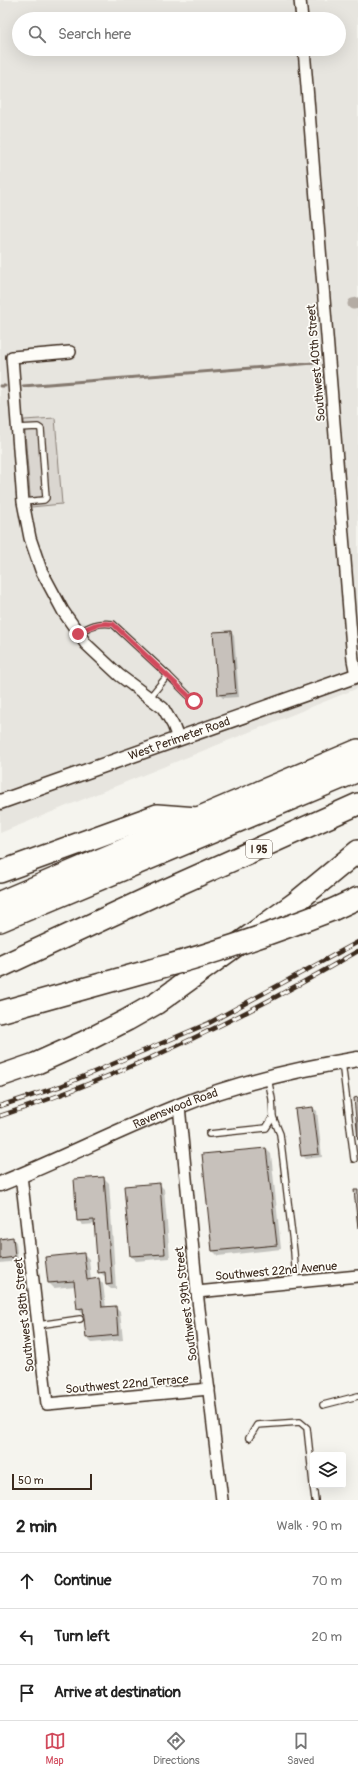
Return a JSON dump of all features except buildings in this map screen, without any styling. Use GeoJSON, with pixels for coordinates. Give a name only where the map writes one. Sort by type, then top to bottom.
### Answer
{"type":"FeatureCollection","features":[{"type":"Feature","properties":{"kind":"highway"},"geometry":{"type":"LineString","coordinates":[[0,902],[358,750]]}},
{"type":"Feature","properties":{"kind":"highway"},"geometry":{"type":"LineString","coordinates":[[0,921],[358,771]]}},
{"type":"Feature","properties":{"kind":"highway"},"geometry":{"type":"LineString","coordinates":[[0,957],[358,794]]}},
{"type":"Feature","properties":{"kind":"highway","name":"I 95"},"geometry":{"type":"LineString","coordinates":[[0,967],[159,893],[358,804]]}},
{"type":"Feature","properties":{"kind":"highway"},"geometry":{"type":"LineString","coordinates":[[0,872],[157,815],[199,818]]}},
{"type":"Feature","properties":{"kind":"highway"},"geometry":{"type":"LineString","coordinates":[[0,1076],[35,1064],[84,1042],[157,1003],[295,903],[358,851]]}},
{"type":"Feature","properties":{"kind":"highway"},"geometry":{"type":"LineString","coordinates":[[295,903],[358,868]]}},
{"type":"Feature","properties":{"kind":"highway"},"geometry":{"type":"LineString","coordinates":[[0,1012],[151,970],[265,936],[332,910],[358,898]]}},
{"type":"Feature","properties":{"kind":"street"},"geometry":{"type":"LineString","coordinates":[[300,0],[301,12]]}},
{"type":"Feature","properties":{"kind":"street","name":"Southwest 40th Street"},"geometry":{"type":"LineString","coordinates":[[305,56],[352,652],[357,675]]}},
{"type":"Feature","properties":{"kind":"street"},"geometry":{"type":"LineString","coordinates":[[70,352],[12,357],[23,502],[30,538],[41,570],[55,597],[78,634],[94,653],[130,684],[150,697],[167,713],[178,738]]}},
{"type":"Feature","properties":{"kind":"street","name":"West Perimeter Road"},"geometry":{"type":"LineString","coordinates":[[0,802],[357,675]]}},
{"type":"Feature","properties":{"kind":"street","name":"Ravenswood Road"},"geometry":{"type":"LineString","coordinates":[[0,1184],[179,1106],[227,1088],[300,1069],[358,1058]]}},
{"type":"Feature","properties":{"kind":"street","name":"Southwest 39th Street"},"geometry":{"type":"LineString","coordinates":[[179,1106],[197,1292],[222,1500]]}},
{"type":"Feature","properties":{"kind":"street","name":"Southwest 38th Street"},"geometry":{"type":"LineString","coordinates":[[22,1175],[37,1325],[47,1404]]}},
{"type":"Feature","properties":{"kind":"street","name":"Southwest 22nd Avenue"},"geometry":{"type":"LineString","coordinates":[[197,1292],[358,1276]]}},
{"type":"Feature","properties":{"kind":"street","name":"Southwest 22nd Terrace"},"geometry":{"type":"LineString","coordinates":[[47,1404],[209,1389]]}},
{"type":"Feature","properties":{"kind":"lane"},"geometry":{"type":"LineString","coordinates":[[17,428],[38,427],[41,429],[46,498],[44,500],[23,502]]}},
{"type":"Feature","properties":{"kind":"lane"},"geometry":{"type":"LineString","coordinates":[[78,634],[94,624],[104,622],[113,624],[194,701]]}},
{"type":"Feature","properties":{"kind":"lane"},"geometry":{"type":"LineString","coordinates":[[150,697],[168,675]]}},
{"type":"Feature","properties":{"kind":"lane"},"geometry":{"type":"LineString","coordinates":[[342,1061],[354,1159]]}},
{"type":"Feature","properties":{"kind":"lane"},"geometry":{"type":"LineString","coordinates":[[268,1078],[272,1099],[273,1117],[280,1134],[294,1252],[296,1282]]}},
{"type":"Feature","properties":{"kind":"lane"},"geometry":{"type":"LineString","coordinates":[[209,1134],[266,1128],[273,1117]]}},
{"type":"Feature","properties":{"kind":"lane"},"geometry":{"type":"LineString","coordinates":[[37,1325],[80,1319]]}},
{"type":"Feature","properties":{"kind":"lane"},"geometry":{"type":"LineString","coordinates":[[323,1405],[358,1396]]}},
{"type":"Feature","properties":{"kind":"lane"},"geometry":{"type":"LineString","coordinates":[[249,1438],[257,1425],[300,1422],[307,1428],[310,1456]]}},
{"type":"Feature","properties":{"kind":"lane"},"geometry":{"type":"LineString","coordinates":[[313,1488],[315,1500]]}},
{"type":"Feature","properties":{"kind":"shaded area"},"geometry":{"type":"Polygon","coordinates":[[[0,0],[358,0],[358,688],[0,833],[0,0]]]}},
{"type":"Feature","properties":{"kind":"shaded area"},"geometry":{"type":"Polygon","coordinates":[[[55,418],[62,504],[31,507],[24,420],[55,418]]]}},
{"type":"Feature","properties":{"kind":"waterway"},"geometry":{"type":"LineString","coordinates":[[353,304],[358,303]]}},
{"type":"Feature","properties":{"kind":"waterway"},"geometry":{"type":"LineString","coordinates":[[23,386],[314,363]]}},
{"type":"Feature","properties":{"kind":"waterway"},"geometry":{"type":"LineString","coordinates":[[0,386],[5,386]]}},
{"type":"Feature","properties":{"kind":"railway"},"geometry":{"type":"LineString","coordinates":[[0,1106],[61,1086],[209,1023],[358,942]]}},
{"type":"Feature","properties":{"kind":"railway"},"geometry":{"type":"LineString","coordinates":[[0,1116],[93,1082],[184,1043],[272,999],[358,951]]}},
{"type":"Feature","properties":{"kind":"route"},"geometry":{"type":"LineString","coordinates":[[78,634],[94,624],[104,622],[113,624],[194,701]]}}]}
